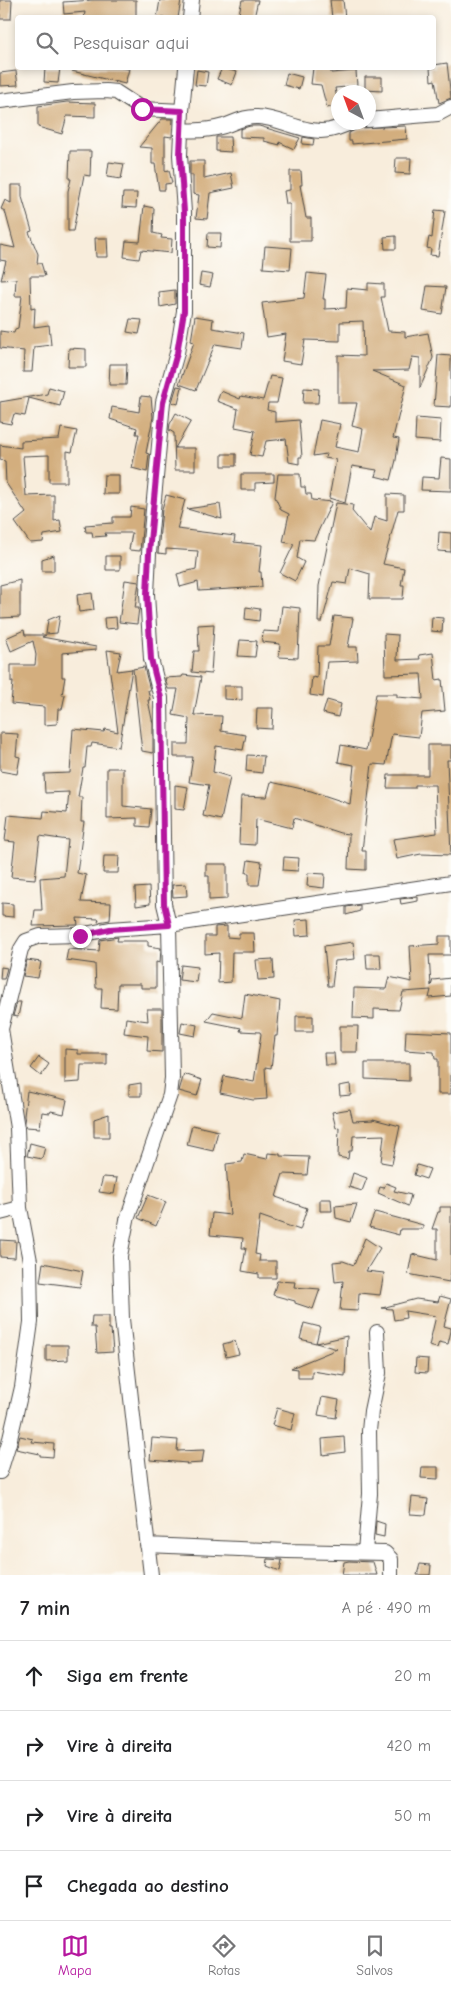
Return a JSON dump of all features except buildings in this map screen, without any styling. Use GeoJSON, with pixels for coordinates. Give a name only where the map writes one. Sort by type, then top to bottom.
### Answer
{"type":"FeatureCollection","features":[{"type":"Feature","properties":{"kind":"street"},"geometry":{"type":"LineString","coordinates":[[190,15],[192,0]]}},
{"type":"Feature","properties":{"kind":"street"},"geometry":{"type":"LineString","coordinates":[[151,1575],[122,1319],[120,1256],[127,1220],[170,1096],[172,1078],[169,925],[164,904],[161,698],[151,659],[147,594],[163,402],[177,353],[184,311],[184,212],[180,155],[186,70]]}},
{"type":"Feature","properties":{"kind":"street"},"geometry":{"type":"LineString","coordinates":[[0,101],[73,92],[106,91],[116,92],[142,109],[182,111]]}},
{"type":"Feature","properties":{"kind":"street"},"geometry":{"type":"LineString","coordinates":[[376,119],[438,114],[451,107]]}},
{"type":"Feature","properties":{"kind":"street"},"geometry":{"type":"LineString","coordinates":[[182,130],[192,131],[222,127],[250,117],[282,121],[314,130],[331,129]]}},
{"type":"Feature","properties":{"kind":"street"},"geometry":{"type":"LineString","coordinates":[[0,1472],[22,1387],[31,1322],[30,1261],[20,1208],[18,1128],[1,1029],[21,949],[26,941],[32,938],[80,936],[110,929],[169,925],[451,883]]}},
{"type":"Feature","properties":{"kind":"street"},"geometry":{"type":"LineString","coordinates":[[0,1213],[20,1208]]}},
{"type":"Feature","properties":{"kind":"street"},"geometry":{"type":"LineString","coordinates":[[365,1551],[370,1494],[370,1410],[379,1373],[377,1332]]}},
{"type":"Feature","properties":{"kind":"street"},"geometry":{"type":"LineString","coordinates":[[147,1545],[287,1551],[385,1552],[390,1556],[391,1575]]}},
{"type":"Feature","properties":{"kind":"route"},"geometry":{"type":"LineString","coordinates":[[80,936],[110,929],[169,925],[164,904],[161,698],[151,659],[147,594],[163,402],[168,379],[177,353],[184,311],[184,212],[180,155],[182,111],[142,109]]}}]}
